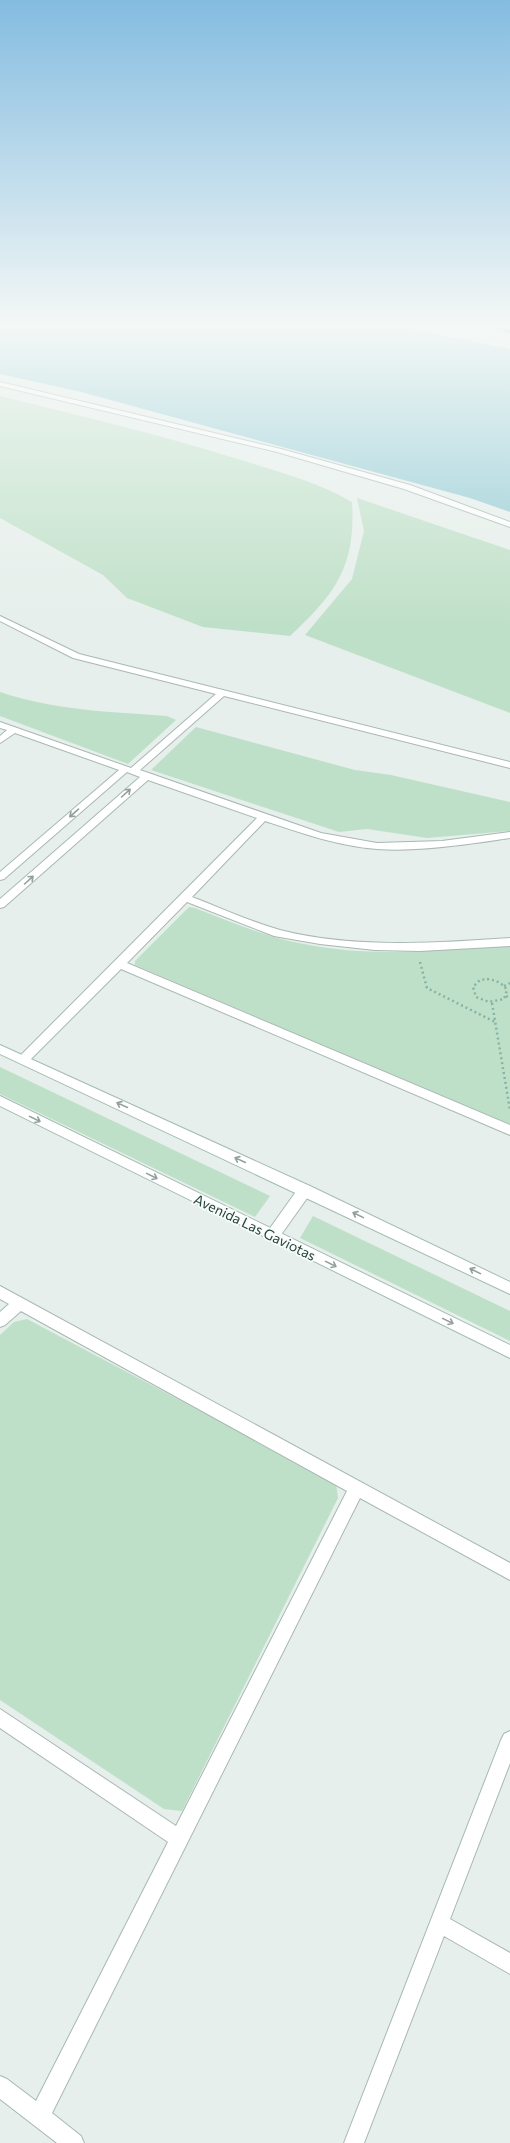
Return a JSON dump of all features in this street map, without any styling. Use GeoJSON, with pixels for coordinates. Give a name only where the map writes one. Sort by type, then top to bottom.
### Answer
{"type":"FeatureCollection","features":[{"type":"Feature","properties":{"kind":"street"},"geometry":{"type":"LineString","coordinates":[[178,426],[279,450],[407,487],[510,525]]}},
{"type":"Feature","properties":{"kind":"street"},"geometry":{"type":"LineString","coordinates":[[0,618],[76,656],[510,765]]}},
{"type":"Feature","properties":{"kind":"street"},"geometry":{"type":"LineString","coordinates":[[0,877],[222,693]]}},
{"type":"Feature","properties":{"kind":"street"},"geometry":{"type":"LineString","coordinates":[[0,724],[145,777],[319,836],[377,846],[442,844],[510,835]]}},
{"type":"Feature","properties":{"kind":"street"},"geometry":{"type":"LineString","coordinates":[[0,740],[13,730]]}},
{"type":"Feature","properties":{"kind":"street"},"geometry":{"type":"LineString","coordinates":[[0,905],[145,777]]}},
{"type":"Feature","properties":{"kind":"street"},"geometry":{"type":"LineString","coordinates":[[24,1059],[120,964],[263,817]]}},
{"type":"Feature","properties":{"kind":"street"},"geometry":{"type":"LineString","coordinates":[[185,898],[278,933],[320,940],[375,946],[420,947],[510,942]]}},
{"type":"Feature","properties":{"kind":"street"},"geometry":{"type":"LineString","coordinates":[[120,964],[510,1130]]}},
{"type":"Feature","properties":{"kind":"street"},"geometry":{"type":"LineString","coordinates":[[0,1049],[305,1190],[510,1288]]}},
{"type":"Feature","properties":{"kind":"street","name":"Avenida Las Gaviotas"},"geometry":{"type":"LineString","coordinates":[[0,1101],[510,1352]]}},
{"type":"Feature","properties":{"kind":"street"},"geometry":{"type":"LineString","coordinates":[[273,1235],[305,1190]]}},
{"type":"Feature","properties":{"kind":"street"},"geometry":{"type":"LineString","coordinates":[[0,1292],[510,1572]]}},
{"type":"Feature","properties":{"kind":"street"},"geometry":{"type":"LineString","coordinates":[[0,1321],[20,1303]]}},
{"type":"Feature","properties":{"kind":"street"},"geometry":{"type":"LineString","coordinates":[[39,2116],[357,1488]]}},
{"type":"Feature","properties":{"kind":"street"},"geometry":{"type":"LineString","coordinates":[[0,1718],[180,1839]]}},
{"type":"Feature","properties":{"kind":"street"},"geometry":{"type":"LineString","coordinates":[[354,2143],[510,1740]]}},
{"type":"Feature","properties":{"kind":"street"},"geometry":{"type":"LineString","coordinates":[[439,1923],[510,1964]]}},
{"type":"Feature","properties":{"kind":"street"},"geometry":{"type":"LineString","coordinates":[[0,2086],[74,2143]]}},
{"type":"Feature","properties":{"kind":"path"},"geometry":{"type":"LineString","coordinates":[[419,956],[427,988],[495,1022]]}},
{"type":"Feature","properties":{"kind":"path"},"geometry":{"type":"LineString","coordinates":[[480,980],[493,980],[504,986],[507,990],[506,996],[499,1002],[492,1003],[480,1000],[472,992],[473,987],[480,980]]}},
{"type":"Feature","properties":{"kind":"path"},"geometry":{"type":"LineString","coordinates":[[504,986],[510,984]]}},
{"type":"Feature","properties":{"kind":"path"},"geometry":{"type":"LineString","coordinates":[[506,996],[510,998]]}},
{"type":"Feature","properties":{"kind":"path"},"geometry":{"type":"LineString","coordinates":[[492,1003],[510,1110]]}},
{"type":"Feature","properties":{"kind":"green space"},"geometry":{"type":"Polygon","coordinates":[[[0,426],[121,426],[181,442],[298,478],[326,489],[352,502],[350,544],[346,562],[339,578],[319,606],[290,636],[203,627],[127,598],[103,575],[0,518],[0,426]]]}},
{"type":"Feature","properties":{"kind":"green space"},"geometry":{"type":"Polygon","coordinates":[[[357,498],[510,550],[510,713],[305,635],[352,579],[364,531],[357,498]]]}},
{"type":"Feature","properties":{"kind":"green space"},"geometry":{"type":"Polygon","coordinates":[[[0,692],[41,703],[82,709],[167,716],[176,720],[128,764],[0,716],[0,692]]]}},
{"type":"Feature","properties":{"kind":"green space"},"geometry":{"type":"Polygon","coordinates":[[[196,727],[355,770],[391,775],[510,802],[510,831],[427,838],[367,829],[339,832],[151,770],[196,727]]]}},
{"type":"Feature","properties":{"kind":"green space"},"geometry":{"type":"Polygon","coordinates":[[[189,907],[249,929],[276,937],[304,944],[330,948],[355,951],[407,952],[510,946],[510,1125],[135,965],[135,961],[189,907]]]}},
{"type":"Feature","properties":{"kind":"green space"},"geometry":{"type":"Polygon","coordinates":[[[0,1067],[270,1196],[255,1217],[0,1094],[0,1067]]]}},
{"type":"Feature","properties":{"kind":"green space"},"geometry":{"type":"Polygon","coordinates":[[[313,1216],[510,1311],[510,1341],[300,1238],[313,1216]]]}},
{"type":"Feature","properties":{"kind":"green space"},"geometry":{"type":"Polygon","coordinates":[[[27,1319],[336,1483],[338,1498],[182,1811],[164,1809],[0,1700],[0,1335],[14,1322],[27,1319]]]}},
{"type":"Feature","properties":{"kind":"water"},"geometry":{"type":"Polygon","coordinates":[[[206,426],[510,426],[510,512],[470,498],[206,426]]]}}]}
